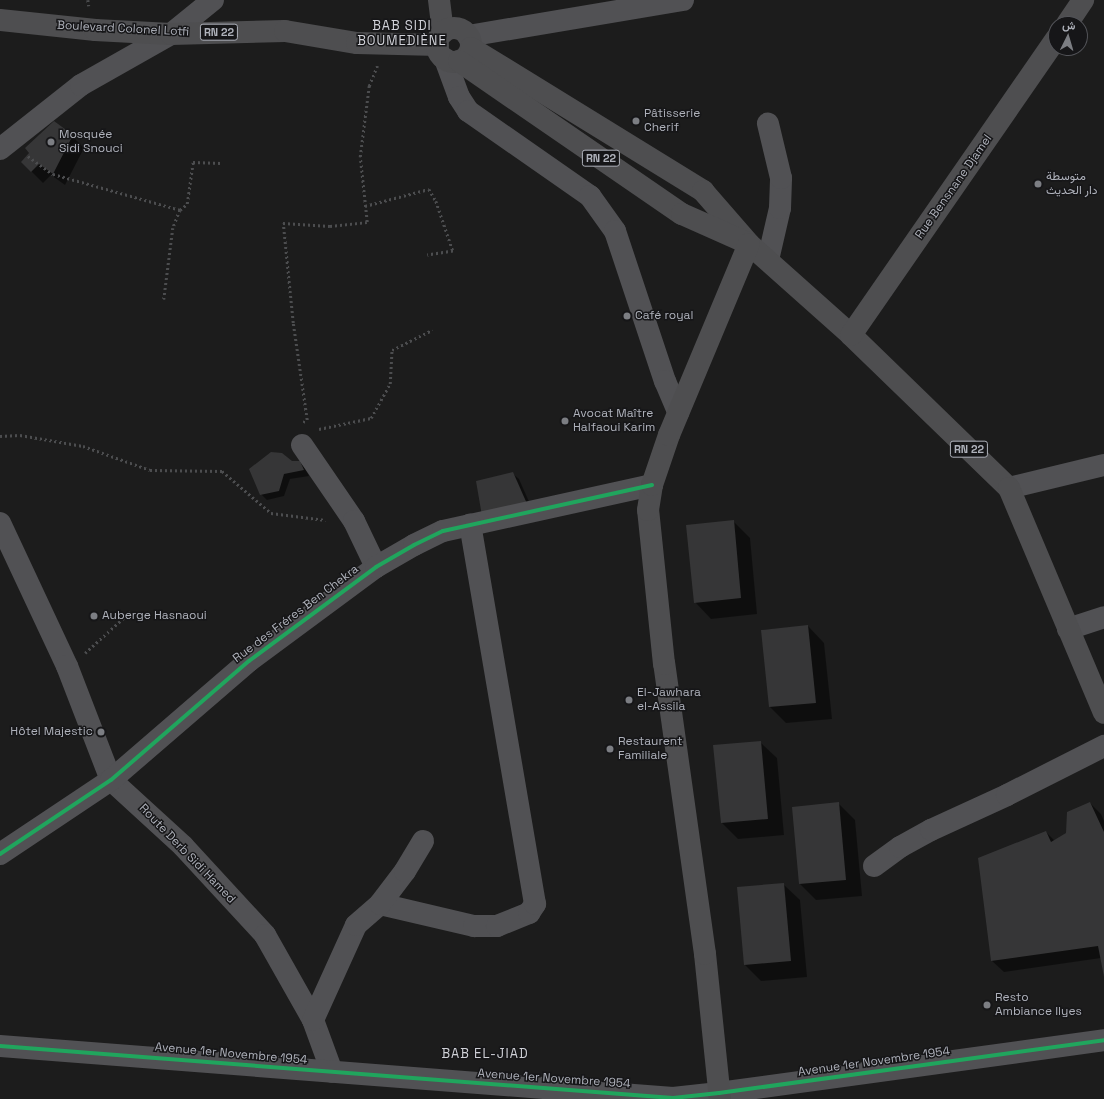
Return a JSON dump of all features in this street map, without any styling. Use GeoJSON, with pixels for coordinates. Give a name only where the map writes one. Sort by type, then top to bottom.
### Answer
{"type":"FeatureCollection","features":[{"type":"Feature","properties":{"kind":"main road"},"geometry":{"type":"LineString","coordinates":[[439,0],[454,47]]}},
{"type":"Feature","properties":{"kind":"main road"},"geometry":{"type":"LineString","coordinates":[[1072,16],[1083,0]]}},
{"type":"Feature","properties":{"kind":"main road","name":"Boulevard Colonel Lotfi"},"geometry":{"type":"LineString","coordinates":[[0,20],[95,30],[171,34],[285,31],[357,43],[454,47]]}},
{"type":"Feature","properties":{"kind":"main road","name":"RN 22"},"geometry":{"type":"LineString","coordinates":[[454,47],[682,214],[750,244]]}},
{"type":"Feature","properties":{"kind":"main road","name":"RN 22"},"geometry":{"type":"LineString","coordinates":[[454,47],[703,190],[750,244],[851,335],[1009,488],[1104,713]]}},
{"type":"Feature","properties":{"kind":"main road","name":"Rue Bensnane Djamel"},"geometry":{"type":"LineString","coordinates":[[851,335],[1048,51]]}},
{"type":"Feature","properties":{"kind":"main road"},"geometry":{"type":"LineString","coordinates":[[720,1096],[705,954],[664,664],[648,510],[652,485],[678,412],[750,244]]}},
{"type":"Feature","properties":{"kind":"street"},"geometry":{"type":"LineString","coordinates":[[6,145],[81,85],[171,34],[213,0]]}},
{"type":"Feature","properties":{"kind":"street"},"geometry":{"type":"LineString","coordinates":[[678,412],[665,381],[615,231],[590,196],[468,111],[459,97],[454,47],[683,0]]}},
{"type":"Feature","properties":{"kind":"street"},"geometry":{"type":"LineString","coordinates":[[768,124],[781,178],[780,208],[768,260]]}},
{"type":"Feature","properties":{"kind":"street"},"geometry":{"type":"LineString","coordinates":[[299,439],[354,521],[376,568]]}},
{"type":"Feature","properties":{"kind":"street"},"geometry":{"type":"LineString","coordinates":[[1009,488],[1104,465]]}},
{"type":"Feature","properties":{"kind":"street","name":"Rue des Fréres Ben Chekra"},"geometry":{"type":"LineString","coordinates":[[1,850],[111,780],[249,661],[376,568],[414,545],[443,532],[470,525],[652,485]]}},
{"type":"Feature","properties":{"kind":"street","name":"Route Derb Sidi Hamed"},"geometry":{"type":"LineString","coordinates":[[0,523],[67,666],[111,780],[183,846],[265,935],[313,1020],[332,1072]]}},
{"type":"Feature","properties":{"kind":"street"},"geometry":{"type":"LineString","coordinates":[[380,904],[474,926],[497,926],[529,913],[535,904],[470,525]]}},
{"type":"Feature","properties":{"kind":"street"},"geometry":{"type":"LineString","coordinates":[[1068,629],[1104,617]]}},
{"type":"Feature","properties":{"kind":"street"},"geometry":{"type":"LineString","coordinates":[[874,866],[900,847],[931,830],[1007,795],[1104,746]]}},
{"type":"Feature","properties":{"kind":"street"},"geometry":{"type":"LineString","coordinates":[[313,1020],[356,926],[380,904],[405,871],[423,841]]}},
{"type":"Feature","properties":{"kind":"street","name":"Avenue 1er Novembre 1954"},"geometry":{"type":"LineString","coordinates":[[0,1046],[673,1098],[720,1096],[1104,1040]]}},
{"type":"Feature","properties":{"kind":"path"},"geometry":{"type":"LineString","coordinates":[[380,61],[369,86],[360,157],[367,222],[330,226],[283,223],[293,323],[307,420],[294,429],[299,439],[371,418],[390,384],[392,350],[432,330]]}},
{"type":"Feature","properties":{"kind":"path"},"geometry":{"type":"LineString","coordinates":[[6,145],[23,152],[53,174],[180,210]]}},
{"type":"Feature","properties":{"kind":"path"},"geometry":{"type":"LineString","coordinates":[[164,299],[173,228],[180,210],[187,204],[194,162],[221,163]]}},
{"type":"Feature","properties":{"kind":"path"},"geometry":{"type":"LineString","coordinates":[[365,206],[429,189],[436,201],[453,251],[427,255]]}},
{"type":"Feature","properties":{"kind":"path"},"geometry":{"type":"LineString","coordinates":[[0,436],[20,435],[84,446],[150,470],[222,471],[271,513],[320,520],[354,521]]}},
{"type":"Feature","properties":{"kind":"path"},"geometry":{"type":"LineString","coordinates":[[67,666],[91,648],[130,612]]}},
{"type":"Feature","properties":{"kind":"building","name":"Mosquée Sidi Snouci"},"geometry":{"type":"Polygon","coordinates":[[[54,121],[73,135],[53,174],[39,164],[31,172],[21,162],[29,153],[25,148],[54,121]]]}},
{"type":"Feature","properties":{"kind":"building"},"geometry":{"type":"Polygon","coordinates":[[[271,452],[282,453],[292,461],[300,461],[304,470],[284,474],[279,491],[260,495],[249,469],[271,452]]]}},
{"type":"Feature","properties":{"kind":"building"},"geometry":{"type":"Polygon","coordinates":[[[513,472],[528,506],[482,516],[476,481],[513,472]]]}},
{"type":"Feature","properties":{"kind":"building"},"geometry":{"type":"Polygon","coordinates":[[[734,520],[741,598],[694,603],[686,525],[734,520]]]}},
{"type":"Feature","properties":{"kind":"building"},"geometry":{"type":"Polygon","coordinates":[[[808,625],[816,703],[769,707],[761,630],[808,625]]]}},
{"type":"Feature","properties":{"kind":"building"},"geometry":{"type":"Polygon","coordinates":[[[761,741],[768,819],[721,823],[713,745],[761,741]]]}},
{"type":"Feature","properties":{"kind":"building"},"geometry":{"type":"Polygon","coordinates":[[[839,802],[846,880],[799,884],[792,807],[839,802]]]}},
{"type":"Feature","properties":{"kind":"building"},"geometry":{"type":"Polygon","coordinates":[[[1090,802],[1104,832],[1104,977],[1098,946],[991,961],[978,858],[1046,831],[1051,842],[1066,833],[1067,812],[1090,802]]]}},
{"type":"Feature","properties":{"kind":"building"},"geometry":{"type":"Polygon","coordinates":[[[784,883],[791,961],[744,965],[737,887],[784,883]]]}},
{"type":"Feature","properties":{"kind":"cycle path"},"geometry":{"type":"LineString","coordinates":[[0,854],[111,780],[249,661],[376,567],[414,545],[443,531],[652,485]]}},
{"type":"Feature","properties":{"kind":"cycle path"},"geometry":{"type":"LineString","coordinates":[[0,1046],[673,1098],[1104,1040]]}},
{"type":"Feature","properties":{"kind":"place","name":"Pâtisserie Cherif"},"geometry":{"type":"Point","coordinates":[636,121]}},
{"type":"Feature","properties":{"kind":"place","name":"Mosquée Sidi Snouci"},"geometry":{"type":"Point","coordinates":[51,142]}},
{"type":"Feature","properties":{"kind":"place","name":"متوسطة دار الحديث"},"geometry":{"type":"Point","coordinates":[1038,184]}},
{"type":"Feature","properties":{"kind":"place","name":"Café royal"},"geometry":{"type":"Point","coordinates":[627,316]}},
{"type":"Feature","properties":{"kind":"place","name":"Avocat Maître Halfaoui Karim"},"geometry":{"type":"Point","coordinates":[565,421]}},
{"type":"Feature","properties":{"kind":"place","name":"Auberge Hasnaoui"},"geometry":{"type":"Point","coordinates":[94,616]}},
{"type":"Feature","properties":{"kind":"place","name":"El-Jawhara el-Assila"},"geometry":{"type":"Point","coordinates":[629,700]}},
{"type":"Feature","properties":{"kind":"place","name":"Hôtel Majestic"},"geometry":{"type":"Point","coordinates":[101,732]}},
{"type":"Feature","properties":{"kind":"place","name":"Restaurent Familiale"},"geometry":{"type":"Point","coordinates":[610,749]}},
{"type":"Feature","properties":{"kind":"place","name":"Resto Ambiance Ilyes"},"geometry":{"type":"Point","coordinates":[987,1005]}},
{"type":"Feature","properties":{"kind":"district","name":"BAB SIDI BOUMEDIÈNE"},"geometry":{"type":"Point","coordinates":[402,34]}},
{"type":"Feature","properties":{"kind":"district","name":"BAB EL-JIAD"},"geometry":{"type":"Point","coordinates":[485,1054]}}]}
